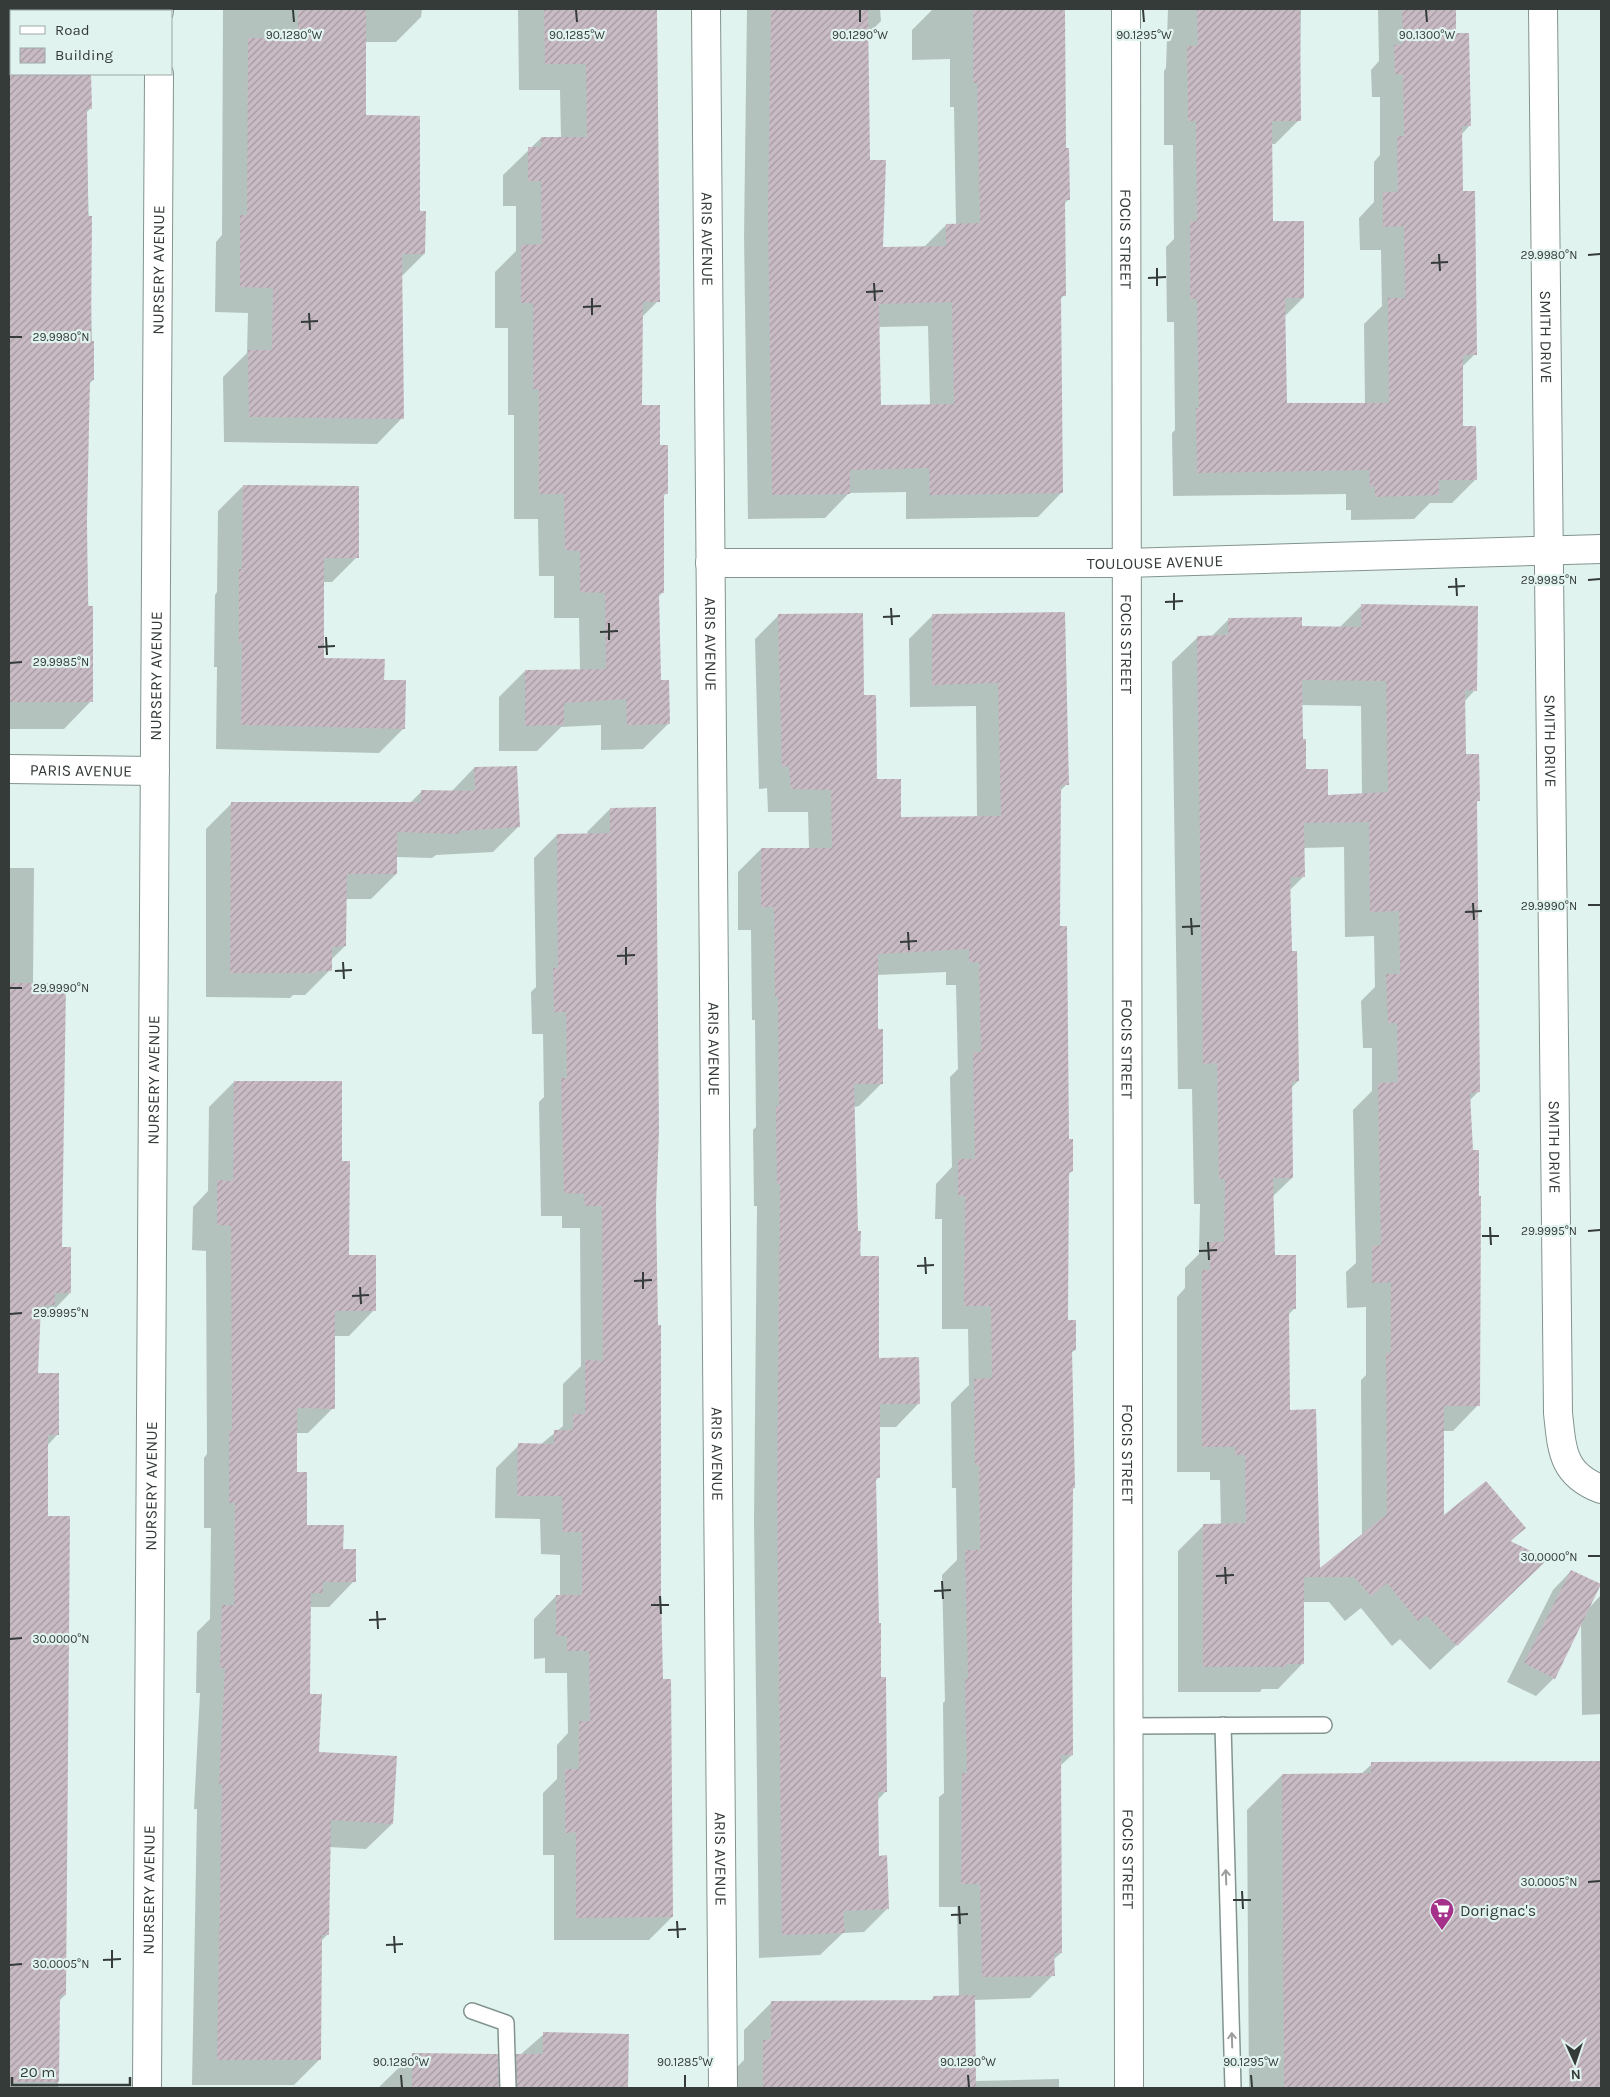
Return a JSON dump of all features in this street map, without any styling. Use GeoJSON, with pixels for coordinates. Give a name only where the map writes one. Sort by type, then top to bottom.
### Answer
{"type":"FeatureCollection","features":[{"type":"Feature","properties":{"kind":"street","name":"ARIS AVENUE"},"geometry":{"type":"LineString","coordinates":[[706,9],[723,2088]]}},
{"type":"Feature","properties":{"kind":"street","name":"FOCIS STREET"},"geometry":{"type":"LineString","coordinates":[[1126,9],[1125,563],[1129,2088]]}},
{"type":"Feature","properties":{"kind":"street","name":"SMITH DRIVE"},"geometry":{"type":"LineString","coordinates":[[1543,9],[1558,1414],[1562,1445],[1572,1473],[1601,1489]]}},
{"type":"Feature","properties":{"kind":"street","name":"NURSERY AVENUE"},"geometry":{"type":"LineString","coordinates":[[147,2088],[158,75]]}},
{"type":"Feature","properties":{"kind":"street","name":"TOULOUSE AVENUE"},"geometry":{"type":"LineString","coordinates":[[710,563],[1125,563],[1548,549],[1601,549]]}},
{"type":"Feature","properties":{"kind":"street","name":"PARIS AVENUE"},"geometry":{"type":"LineString","coordinates":[[9,769],[155,771]]}},
{"type":"Feature","properties":{"kind":"lane"},"geometry":{"type":"LineString","coordinates":[[1223,1725],[1233,2088]]}},
{"type":"Feature","properties":{"kind":"lane"},"geometry":{"type":"LineString","coordinates":[[1128,1726],[1324,1725]]}},
{"type":"Feature","properties":{"kind":"lane"},"geometry":{"type":"LineString","coordinates":[[472,2011],[506,2023],[508,2088]]}},
{"type":"Feature","properties":{"kind":"building"},"geometry":{"type":"Polygon","coordinates":[[[298,9],[366,9],[366,115],[420,116],[420,211],[426,211],[425,254],[402,254],[404,419],[249,417],[248,350],[272,350],[273,288],[240,287],[240,215],[247,215],[248,38],[298,38],[298,9]]]}},
{"type":"Feature","properties":{"kind":"building"},"geometry":{"type":"Polygon","coordinates":[[[544,9],[657,9],[660,302],[643,302],[642,405],[660,405],[660,445],[668,445],[668,494],[664,494],[664,593],[659,593],[661,680],[669,680],[670,724],[627,725],[626,699],[564,703],[564,725],[525,726],[525,670],[606,669],[605,593],[580,592],[580,551],[565,550],[564,494],[539,494],[539,389],[533,389],[533,303],[521,303],[521,245],[542,244],[541,181],[528,181],[528,147],[541,147],[541,137],[587,137],[586,64],[545,64],[544,9]]]}},
{"type":"Feature","properties":{"kind":"building"},"geometry":{"type":"Polygon","coordinates":[[[771,9],[868,9],[870,160],[886,160],[883,247],[946,246],[946,224],[980,223],[977,83],[973,83],[973,9],[1065,9],[1066,148],[1069,148],[1070,200],[1065,200],[1066,296],[1061,296],[1063,493],[930,495],[929,468],[850,470],[850,494],[772,495],[768,211],[771,9]],[[952,302],[879,304],[881,405],[954,404],[952,302]]]}},
{"type":"Feature","properties":{"kind":"building"},"geometry":{"type":"Polygon","coordinates":[[[1197,9],[1300,9],[1301,121],[1272,121],[1273,221],[1304,221],[1304,298],[1285,298],[1287,403],[1389,403],[1388,298],[1405,298],[1404,226],[1383,227],[1383,192],[1398,192],[1397,136],[1404,136],[1403,74],[1395,74],[1394,45],[1403,44],[1402,9],[1456,9],[1456,33],[1469,33],[1471,126],[1462,126],[1463,191],[1475,191],[1477,355],[1463,355],[1463,426],[1476,426],[1477,480],[1439,480],[1439,495],[1375,497],[1375,486],[1370,487],[1369,470],[1197,473],[1196,408],[1199,408],[1197,299],[1190,299],[1190,221],[1197,221],[1196,121],[1188,121],[1187,46],[1198,46],[1197,9]]]}},
{"type":"Feature","properties":{"kind":"building"},"geometry":{"type":"Polygon","coordinates":[[[9,74],[91,75],[92,109],[87,109],[88,216],[92,216],[91,341],[94,341],[94,380],[90,380],[87,520],[88,606],[93,606],[93,702],[9,702],[9,74]]]}},
{"type":"Feature","properties":{"kind":"building"},"geometry":{"type":"Polygon","coordinates":[[[243,485],[359,486],[359,558],[324,558],[324,658],[385,659],[384,680],[406,680],[405,729],[241,725],[242,643],[239,643],[239,569],[242,569],[243,485]]]}},
{"type":"Feature","properties":{"kind":"building"},"geometry":{"type":"Polygon","coordinates":[[[1361,604],[1478,606],[1477,691],[1465,690],[1466,754],[1479,754],[1480,801],[1477,801],[1480,1092],[1470,1093],[1473,1150],[1479,1150],[1479,1196],[1481,1196],[1480,1406],[1444,1406],[1444,1515],[1486,1481],[1526,1528],[1510,1541],[1548,1559],[1457,1646],[1426,1615],[1418,1621],[1387,1583],[1371,1596],[1354,1577],[1304,1577],[1304,1664],[1286,1664],[1286,1667],[1203,1667],[1203,1524],[1246,1523],[1245,1455],[1235,1455],[1235,1447],[1202,1447],[1202,1270],[1210,1270],[1210,1242],[1224,1242],[1225,1179],[1219,1179],[1217,1063],[1203,1064],[1197,636],[1228,635],[1228,618],[1302,617],[1302,626],[1361,627],[1361,604]],[[1302,680],[1303,739],[1306,739],[1306,769],[1328,769],[1328,795],[1388,792],[1386,681],[1302,680]],[[1369,822],[1304,823],[1305,877],[1290,877],[1292,951],[1297,951],[1299,1081],[1292,1081],[1293,1178],[1273,1178],[1275,1255],[1296,1255],[1296,1309],[1289,1309],[1290,1410],[1316,1409],[1320,1568],[1387,1514],[1386,1353],[1391,1353],[1391,1282],[1372,1283],[1372,1246],[1381,1245],[1378,1083],[1398,1082],[1397,1023],[1388,1023],[1386,974],[1400,974],[1399,911],[1370,912],[1369,822]]]}},
{"type":"Feature","properties":{"kind":"building"},"geometry":{"type":"Polygon","coordinates":[[[1065,612],[1069,785],[1061,785],[1060,926],[1067,926],[1069,1139],[1073,1139],[1073,1171],[1069,1172],[1068,1320],[1076,1320],[1076,1350],[1072,1350],[1075,1488],[1073,1488],[1072,1595],[1073,1755],[1061,1755],[1062,1953],[1054,1953],[1055,1976],[982,1977],[980,1884],[961,1884],[962,1773],[967,1773],[965,1679],[968,1679],[965,1550],[980,1550],[979,1465],[975,1465],[974,1379],[992,1378],[991,1306],[964,1306],[965,1196],[958,1196],[958,1159],[975,1159],[973,1052],[981,1052],[979,962],[969,962],[969,949],[878,954],[878,1029],[883,1029],[883,1084],[854,1084],[858,1231],[861,1231],[860,1256],[879,1256],[879,1358],[919,1357],[920,1404],[880,1404],[880,1478],[876,1478],[881,1677],[886,1677],[887,1792],[878,1792],[879,1856],[887,1855],[889,1909],[843,1911],[845,1933],[782,1935],[777,1496],[780,1184],[777,1184],[776,1106],[779,1106],[778,997],[775,997],[774,907],[761,907],[761,848],[832,848],[831,790],[791,789],[789,766],[782,767],[778,614],[863,613],[864,695],[876,695],[877,779],[901,779],[901,817],[1001,816],[998,683],[932,685],[932,614],[1065,612]]]}},
{"type":"Feature","properties":{"kind":"building"},"geometry":{"type":"Polygon","coordinates":[[[517,766],[520,827],[459,831],[459,834],[397,832],[397,874],[347,874],[346,946],[332,947],[332,971],[317,971],[316,973],[230,973],[231,802],[421,802],[421,790],[475,791],[474,767],[517,766]]]}},
{"type":"Feature","properties":{"kind":"building"},"geometry":{"type":"Polygon","coordinates":[[[656,807],[659,1131],[656,1205],[658,1325],[661,1325],[661,1594],[663,1679],[671,1679],[673,1917],[576,1918],[576,1832],[565,1833],[565,1769],[579,1769],[579,1721],[590,1721],[589,1651],[567,1651],[567,1636],[556,1636],[556,1595],[582,1595],[582,1532],[563,1532],[562,1496],[517,1496],[518,1443],[554,1444],[554,1430],[573,1430],[573,1414],[585,1414],[585,1360],[603,1361],[602,1206],[585,1206],[584,1194],[564,1193],[561,1078],[567,1078],[566,1012],[554,1012],[553,968],[558,968],[557,834],[610,833],[610,808],[656,807]]]}},
{"type":"Feature","properties":{"kind":"building"},"geometry":{"type":"Polygon","coordinates":[[[9,983],[66,983],[62,1247],[71,1247],[71,1293],[55,1293],[55,1305],[41,1306],[38,1373],[59,1373],[59,1435],[48,1435],[48,1516],[70,1516],[66,1995],[60,1995],[59,2082],[9,2082],[9,983]]]}},
{"type":"Feature","properties":{"kind":"building"},"geometry":{"type":"Polygon","coordinates":[[[234,1081],[342,1081],[342,1161],[350,1161],[349,1255],[376,1255],[376,1311],[335,1311],[335,1409],[297,1408],[297,1472],[307,1472],[307,1525],[344,1525],[343,1549],[356,1549],[356,1582],[323,1582],[323,1593],[311,1593],[310,1694],[322,1694],[319,1752],[397,1756],[393,1824],[331,1820],[329,1935],[322,1935],[321,2060],[217,2060],[222,1784],[219,1784],[225,1668],[220,1668],[222,1605],[234,1605],[235,1503],[229,1503],[229,1431],[232,1431],[231,1226],[217,1225],[217,1180],[233,1181],[234,1081]]]}},
{"type":"Feature","properties":{"kind":"building"},"geometry":{"type":"Polygon","coordinates":[[[1571,1570],[1601,1584],[1555,1679],[1524,1663],[1571,1570]]]}},
{"type":"Feature","properties":{"kind":"building","name":"Dorignac's"},"geometry":{"type":"Polygon","coordinates":[[[1601,1761],[1601,2088],[1284,2088],[1282,1774],[1371,1773],[1371,1762],[1601,1761]]]}},
{"type":"Feature","properties":{"kind":"building"},"geometry":{"type":"Polygon","coordinates":[[[975,1995],[976,2088],[763,2088],[763,2040],[771,2039],[771,2001],[933,2000],[933,1996],[975,1995]]]}},
{"type":"Feature","properties":{"kind":"building"},"geometry":{"type":"Polygon","coordinates":[[[543,2032],[629,2034],[628,2088],[517,2088],[516,2054],[543,2054],[543,2032]]]}},
{"type":"Feature","properties":{"kind":"building"},"geometry":{"type":"Polygon","coordinates":[[[412,2053],[498,2054],[499,2088],[412,2088],[412,2053]]]}},
{"type":"Feature","properties":{"kind":"place","name":"Dorignac's"},"geometry":{"type":"Point","coordinates":[1442,1931]}}]}
